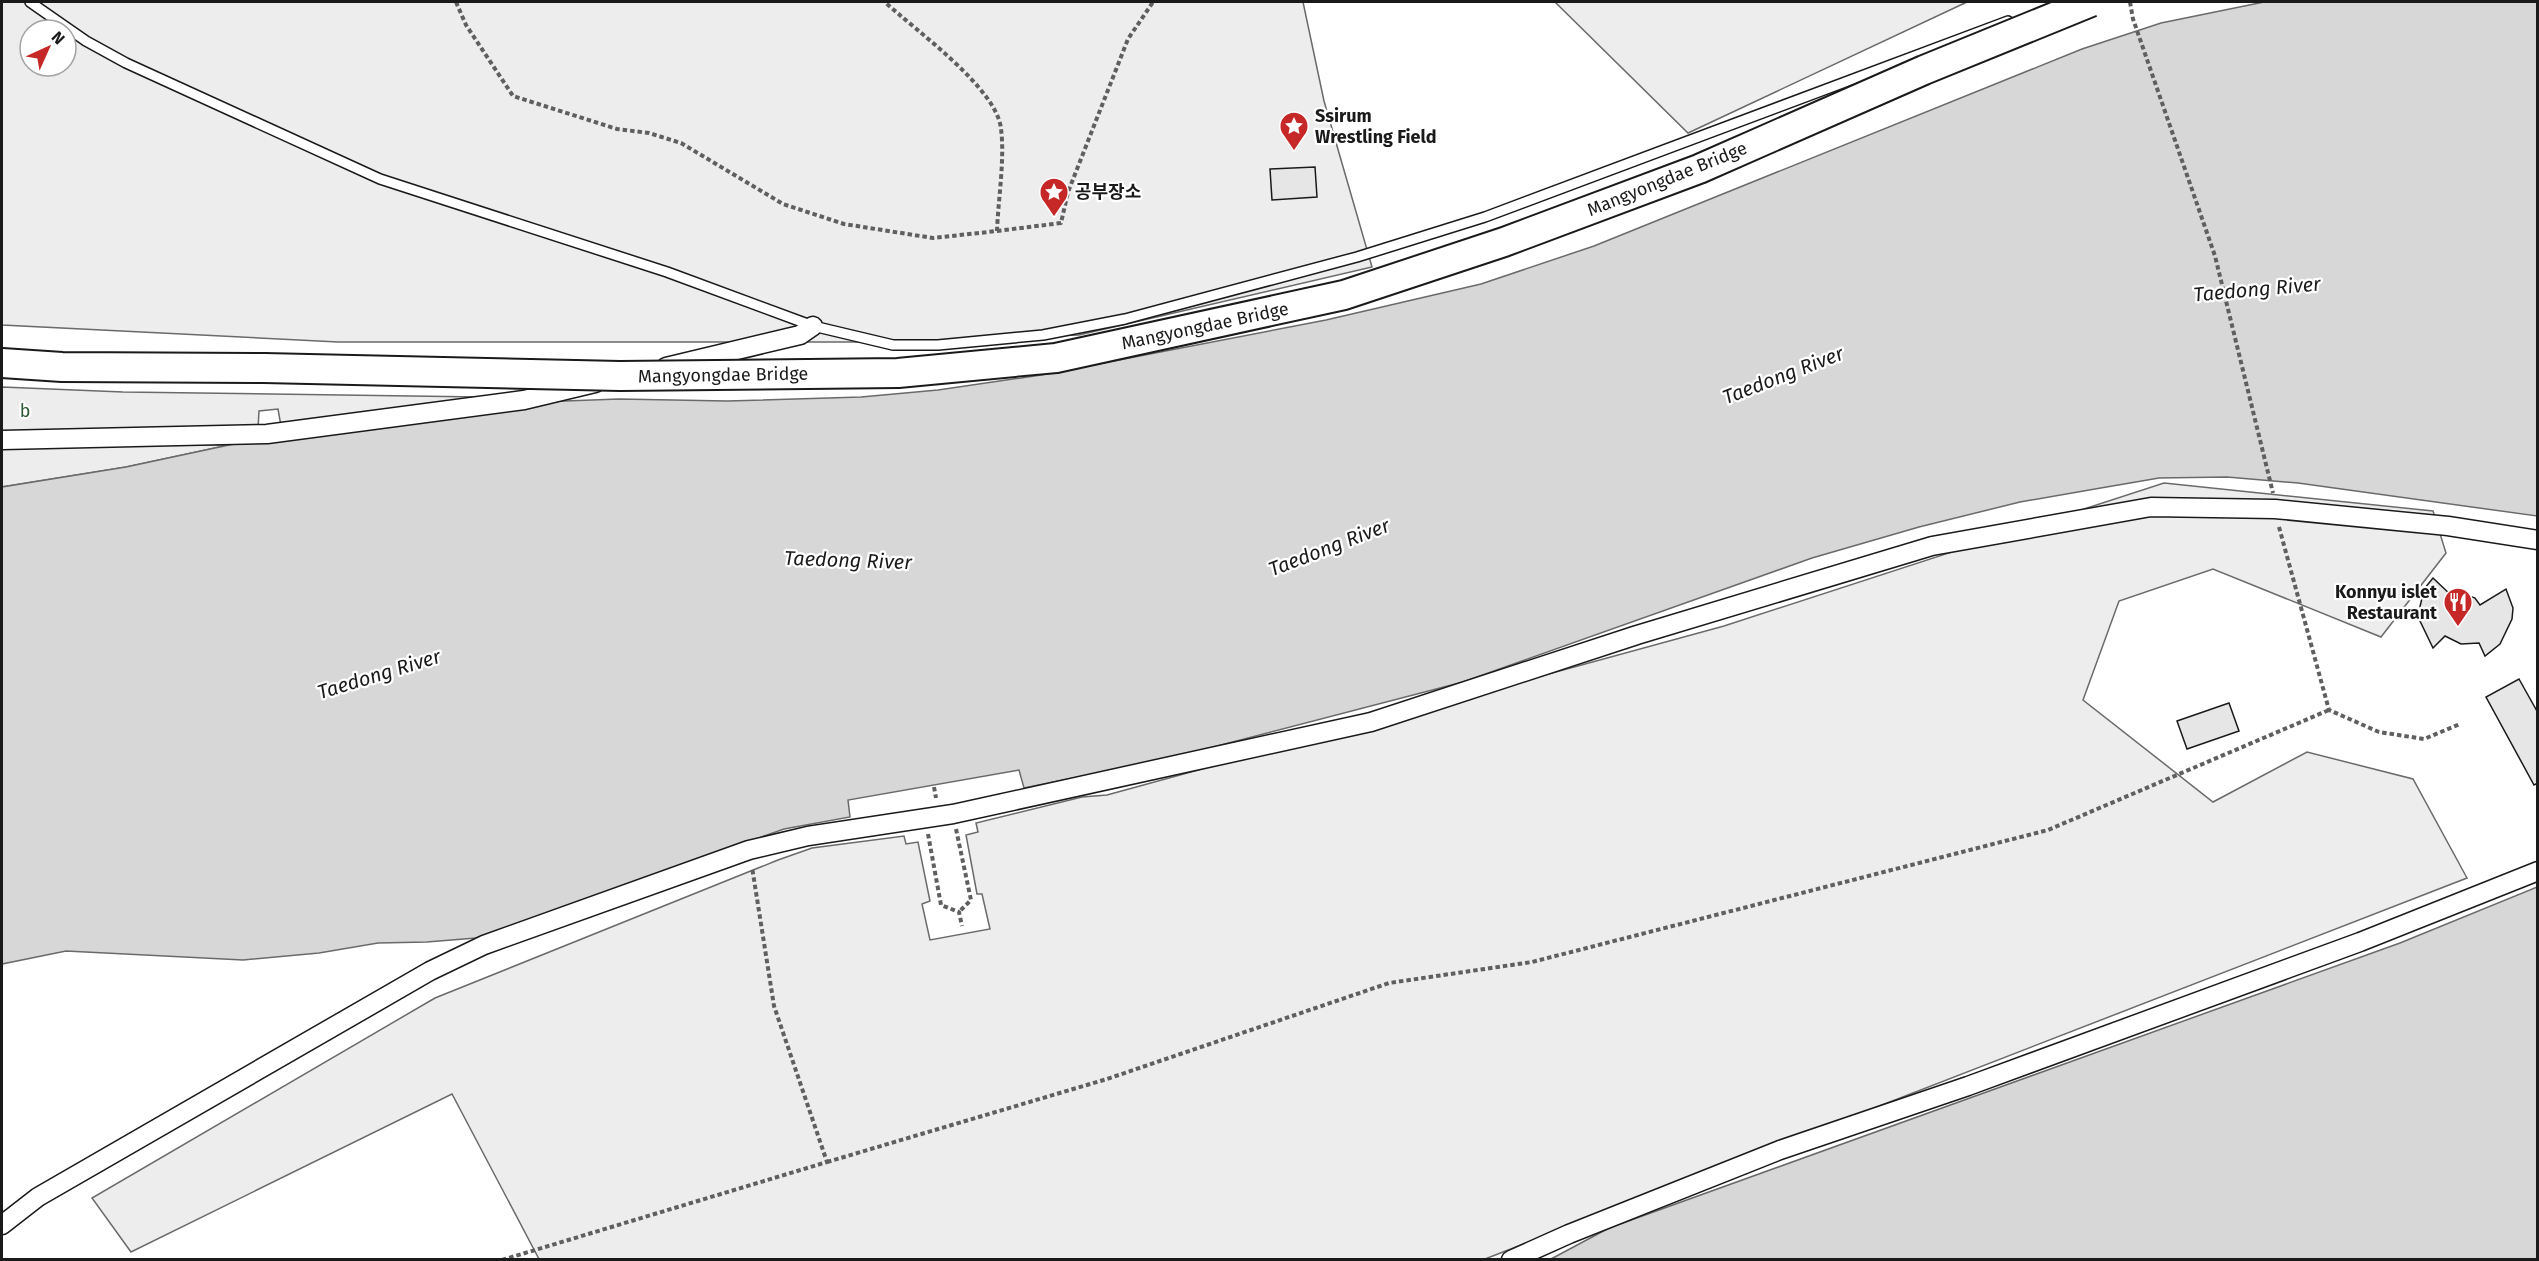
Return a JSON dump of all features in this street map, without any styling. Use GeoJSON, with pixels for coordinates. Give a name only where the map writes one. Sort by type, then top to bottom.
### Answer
{"type":"FeatureCollection","features":[{"type":"Feature","properties":{"kind":"highway","name":"Mangyongdae Bridge"},"geometry":{"type":"LineString","coordinates":[[2,363],[620,376],[898,373],[1056,358],[1344,295],[1504,242],[1699,169],[1924,70],[2091,2]]}},
{"type":"Feature","properties":{"kind":"street"},"geometry":{"type":"LineString","coordinates":[[2,440],[267,435],[524,400],[800,335],[813,326]]}},
{"type":"Feature","properties":{"kind":"street"},"geometry":{"type":"LineString","coordinates":[[2,1225],[38,1197],[430,971],[484,945],[749,850],[808,836],[953,814],[1371,722],[1637,635],[1932,546],[2151,507],[2275,509],[2448,526],[2538,540]]}},
{"type":"Feature","properties":{"kind":"street"},"geometry":{"type":"LineString","coordinates":[[1511,1260],[1569,1234],[1780,1150],[1968,1086],[2348,946],[2538,871]]}},
{"type":"Feature","properties":{"kind":"lane"},"geometry":{"type":"LineString","coordinates":[[30,2],[86,41],[126,63],[290,136],[339,162],[456,205],[667,272],[813,326],[893,345],[938,345],[1043,335],[1125,319],[1357,257],[1485,217],[2021,17]]}},
{"type":"Feature","properties":{"kind":"path"},"geometry":{"type":"LineString","coordinates":[[456,2],[466,25],[513,96],[617,129],[649,133],[681,143],[783,204],[844,224],[933,238],[1061,224],[1068,192],[1128,39],[1153,2]]}},
{"type":"Feature","properties":{"kind":"path"},"geometry":{"type":"LineString","coordinates":[[885,2],[968,77],[996,109],[1001,130],[997,231]]}},
{"type":"Feature","properties":{"kind":"path"},"geometry":{"type":"LineString","coordinates":[[2130,2],[2133,19],[2216,256],[2272,486],[2275,509],[2329,710]]}},
{"type":"Feature","properties":{"kind":"path"},"geometry":{"type":"LineString","coordinates":[[501,1260],[1107,1079],[1389,983],[1532,962],[2048,830],[2329,710],[2379,732],[2424,739],[2460,724]]}},
{"type":"Feature","properties":{"kind":"path"},"geometry":{"type":"LineString","coordinates":[[934,787],[936,800]]}},
{"type":"Feature","properties":{"kind":"path"},"geometry":{"type":"LineString","coordinates":[[958,836],[971,900],[959,912]]}},
{"type":"Feature","properties":{"kind":"path"},"geometry":{"type":"LineString","coordinates":[[929,841],[941,905],[959,912]]}},
{"type":"Feature","properties":{"kind":"path"},"geometry":{"type":"LineString","coordinates":[[749,850],[774,1006],[827,1162]]}},
{"type":"Feature","properties":{"kind":"path"},"geometry":{"type":"LineString","coordinates":[[959,912],[962,926]]}},
{"type":"Feature","properties":{"kind":"shaded area"},"geometry":{"type":"Polygon","coordinates":[[[2,2],[1303,2],[1324,101],[1372,267],[1079,335],[877,342],[338,342],[2,325],[2,2]]]}},
{"type":"Feature","properties":{"kind":"shaded area"},"geometry":{"type":"Polygon","coordinates":[[[1555,2],[1967,2],[1688,133],[1555,2]]]}},
{"type":"Feature","properties":{"kind":"shaded area","name":"b"},"geometry":{"type":"Polygon","coordinates":[[[2,387],[123,392],[481,397],[281,426],[278,409],[259,411],[258,429],[2,433],[2,387]]]}},
{"type":"Feature","properties":{"kind":"shaded area"},"geometry":{"type":"Polygon","coordinates":[[[229,445],[126,467],[2,487],[2,446],[229,445]]]}},
{"type":"Feature","properties":{"kind":"shaded area"},"geometry":{"type":"Polygon","coordinates":[[[2164,483],[2433,511],[2446,553],[2381,637],[2213,569],[2119,601],[2083,700],[2213,802],[2307,752],[2413,779],[2467,878],[1485,1259],[539,1259],[452,1094],[131,1252],[92,1198],[435,998],[812,848],[904,836],[906,844],[918,842],[930,901],[922,904],[930,940],[990,929],[982,894],[977,894],[966,835],[978,832],[976,823],[1082,797],[1107,795],[1724,626],[2164,483]]]}},
{"type":"Feature","properties":{"kind":"water","name":"Taedong River"},"geometry":{"type":"Polygon","coordinates":[[[2264,2],[2537,2],[2537,516],[2298,483],[2227,477],[2159,478],[2020,502],[1919,527],[1812,558],[1463,682],[1167,759],[1024,788],[1019,770],[848,800],[850,817],[784,829],[476,938],[378,943],[319,953],[243,960],[66,951],[2,964],[2,487],[126,467],[229,445],[319,430],[538,402],[619,399],[727,401],[861,397],[938,390],[1041,375],[1326,320],[1481,284],[1594,246],[2082,49],[2161,23],[2264,2]]]}},
{"type":"Feature","properties":{"kind":"water"},"geometry":{"type":"Polygon","coordinates":[[[2537,887],[2537,1259],[1551,1259],[1609,1228],[2400,943],[2537,887]]]}},
{"type":"Feature","properties":{"kind":"building"},"geometry":{"type":"Polygon","coordinates":[[[1315,167],[1317,197],[1272,200],[1270,169],[1315,167]]]}},
{"type":"Feature","properties":{"kind":"building"},"geometry":{"type":"Polygon","coordinates":[[[2433,578],[2454,598],[2467,595],[2475,598],[2480,605],[2506,589],[2513,608],[2512,619],[2500,644],[2485,656],[2479,643],[2461,644],[2445,636],[2433,648],[2420,621],[2419,611],[2424,589],[2433,578]]]}},
{"type":"Feature","properties":{"kind":"building"},"geometry":{"type":"Polygon","coordinates":[[[2519,679],[2538,713],[2538,783],[2534,785],[2486,697],[2519,679]]]}},
{"type":"Feature","properties":{"kind":"building"},"geometry":{"type":"Polygon","coordinates":[[[2229,703],[2239,731],[2187,749],[2177,721],[2229,703]]]}},
{"type":"Feature","properties":{"kind":"place","name":"Ssirum Wrestling Field"},"geometry":{"type":"Point","coordinates":[1294,152]}},
{"type":"Feature","properties":{"kind":"place","name":"공부장소"},"geometry":{"type":"Point","coordinates":[1054,218]}},
{"type":"Feature","properties":{"kind":"place","name":"Konnyu islet Restaurant"},"geometry":{"type":"Point","coordinates":[2458,628]}}]}
